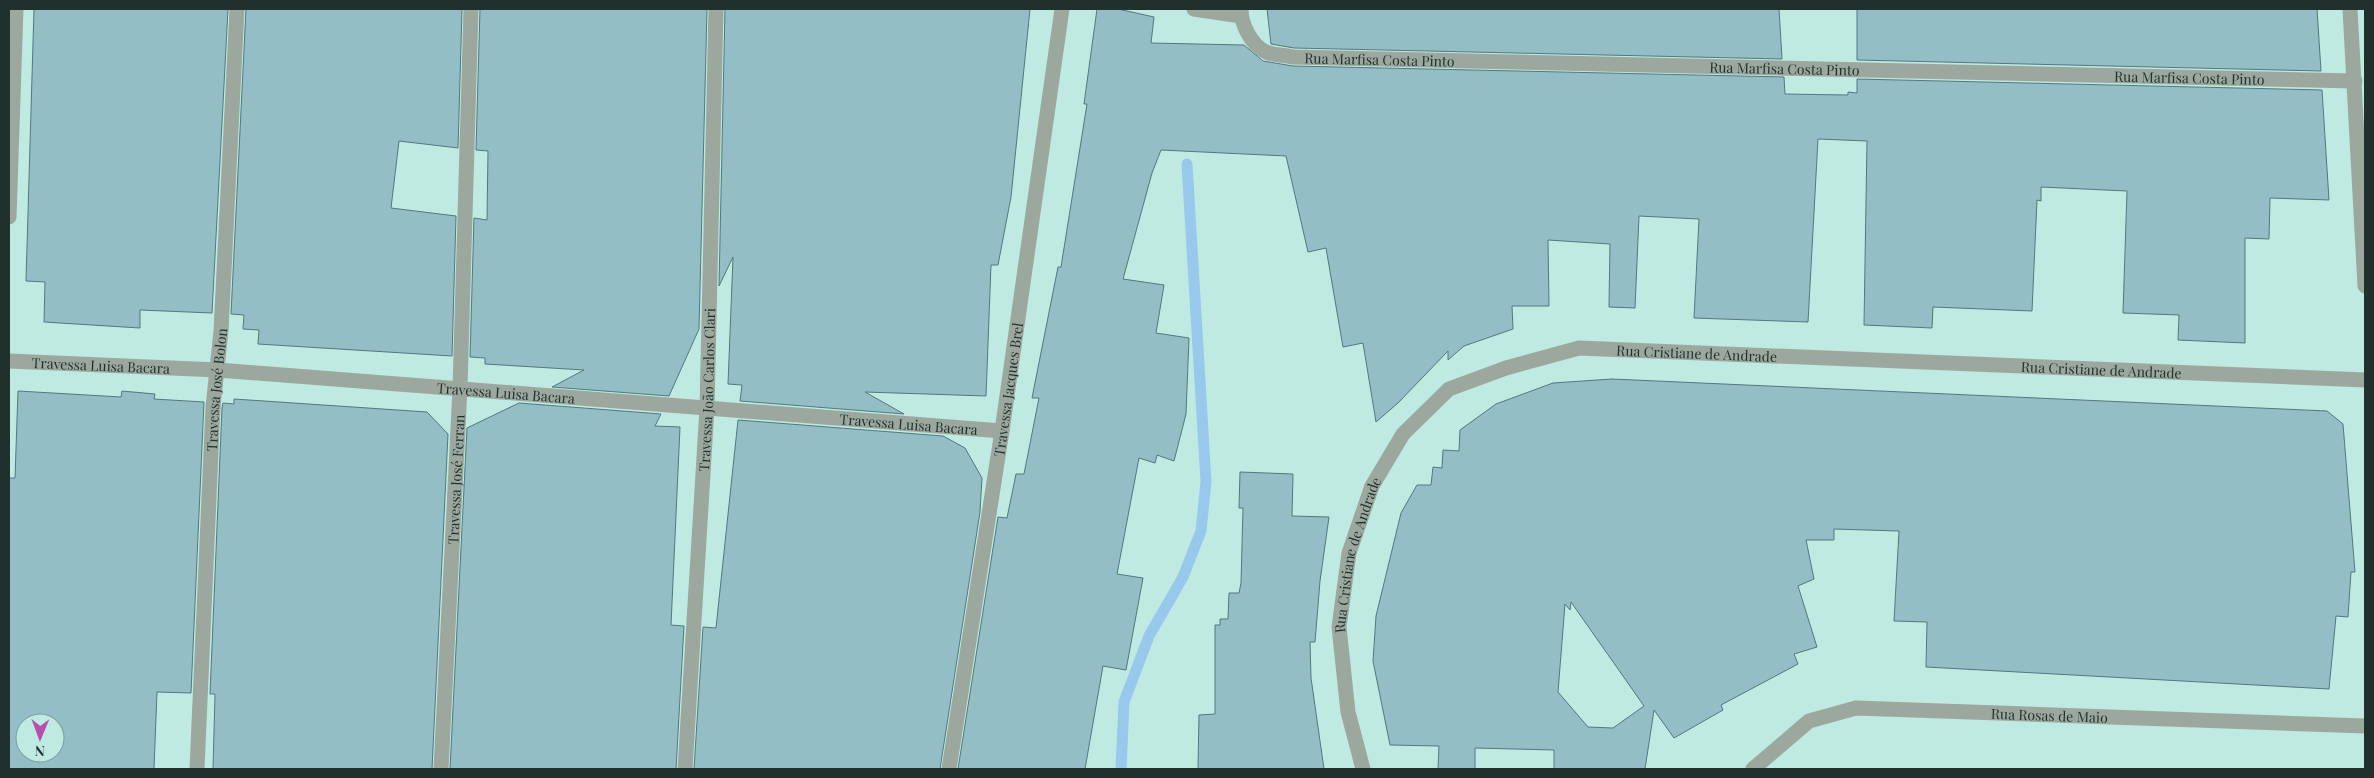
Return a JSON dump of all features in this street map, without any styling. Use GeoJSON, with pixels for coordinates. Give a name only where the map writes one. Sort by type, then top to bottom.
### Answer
{"type":"FeatureCollection","features":[{"type":"Feature","properties":{"kind":"street"},"geometry":{"type":"LineString","coordinates":[[9,217],[16,9]]}},
{"type":"Feature","properties":{"kind":"street","name":"Travessa José Bolon"},"geometry":{"type":"LineString","coordinates":[[197,769],[213,407],[218,370],[237,9]]}},
{"type":"Feature","properties":{"kind":"street","name":"Travessa José Ferran"},"geometry":{"type":"LineString","coordinates":[[441,769],[460,388],[471,9]]}},
{"type":"Feature","properties":{"kind":"street","name":"Travessa João Carlos Clari"},"geometry":{"type":"LineString","coordinates":[[685,769],[707,408],[716,9]]}},
{"type":"Feature","properties":{"kind":"street","name":"Travessa Jacques Brel"},"geometry":{"type":"LineString","coordinates":[[950,769],[1002,430],[1062,9]]}},
{"type":"Feature","properties":{"kind":"street"},"geometry":{"type":"LineString","coordinates":[[1194,9],[1241,12]]}},
{"type":"Feature","properties":{"kind":"street"},"geometry":{"type":"LineString","coordinates":[[2350,9],[2365,286]]}},
{"type":"Feature","properties":{"kind":"street","name":"Rua Marfisa Costa Pinto"},"geometry":{"type":"LineString","coordinates":[[1241,12],[1249,36],[1266,52],[1293,57],[2355,81]]}},
{"type":"Feature","properties":{"kind":"street","name":"Rua Cristiane de Andrade"},"geometry":{"type":"LineString","coordinates":[[1363,769],[1348,712],[1340,627],[1350,553],[1372,486],[1403,434],[1449,389],[1506,368],[1579,348],[2365,380]]}},
{"type":"Feature","properties":{"kind":"street","name":"Travessa Luisa Bacara"},"geometry":{"type":"LineString","coordinates":[[9,361],[218,370],[1002,430]]}},
{"type":"Feature","properties":{"kind":"street","name":"Rua Rosas de Maio"},"geometry":{"type":"LineString","coordinates":[[1753,769],[1810,720],[1856,708],[2365,726]]}},
{"type":"Feature","properties":{"kind":"building"},"geometry":{"type":"Polygon","coordinates":[[[34,9],[228,9],[212,313],[140,310],[140,328],[44,322],[45,282],[26,281],[34,9]]]}},
{"type":"Feature","properties":{"kind":"building"},"geometry":{"type":"Polygon","coordinates":[[[246,9],[462,9],[458,148],[399,141],[391,208],[456,216],[452,356],[258,344],[259,330],[243,329],[244,315],[231,314],[246,9]]]}},
{"type":"Feature","properties":{"kind":"building"},"geometry":{"type":"Polygon","coordinates":[[[480,9],[707,9],[699,329],[669,396],[552,387],[584,370],[485,364],[485,358],[470,357],[474,218],[487,220],[488,151],[476,150],[480,9]]]}},
{"type":"Feature","properties":{"kind":"building"},"geometry":{"type":"Polygon","coordinates":[[[725,9],[1030,9],[1011,197],[998,265],[991,265],[986,396],[865,392],[904,414],[740,401],[742,385],[728,384],[733,257],[719,286],[725,9]]]}},
{"type":"Feature","properties":{"kind":"building"},"geometry":{"type":"Polygon","coordinates":[[[1097,9],[1118,9],[1154,17],[1151,43],[1244,45],[1263,61],[1293,66],[1784,77],[1785,94],[1848,95],[1848,92],[1857,93],[1857,79],[2322,90],[2329,200],[2270,198],[2269,239],[2245,238],[2245,343],[2178,340],[2179,315],[2123,313],[2127,191],[2041,187],[2041,201],[2037,200],[2032,311],[1933,307],[1932,328],[1864,325],[1867,141],[1818,139],[1808,322],[1694,318],[1699,219],[1639,216],[1635,308],[1609,307],[1610,244],[1548,240],[1549,306],[1512,306],[1513,329],[1464,346],[1448,360],[1448,351],[1398,403],[1376,422],[1363,343],[1343,347],[1326,248],[1308,252],[1286,156],[1161,150],[1152,173],[1123,279],[1164,285],[1156,333],[1189,338],[1186,414],[1174,461],[1157,455],[1155,463],[1139,458],[1117,574],[1143,578],[1126,670],[1103,666],[1085,769],[958,769],[998,517],[1007,518],[1016,474],[1024,474],[1039,398],[1032,398],[1058,267],[1061,267],[1087,104],[1084,104],[1097,9]]]}},
{"type":"Feature","properties":{"kind":"building"},"geometry":{"type":"Polygon","coordinates":[[[1267,9],[1779,9],[1782,59],[1294,48],[1271,44],[1267,9]]]}},
{"type":"Feature","properties":{"kind":"building"},"geometry":{"type":"Polygon","coordinates":[[[1857,9],[2317,9],[2321,71],[1857,60],[1857,9]]]}},
{"type":"Feature","properties":{"kind":"building"},"geometry":{"type":"Polygon","coordinates":[[[1612,379],[2327,411],[2343,424],[2355,572],[2351,572],[2348,617],[2336,616],[2329,689],[1926,667],[1927,622],[1894,621],[1899,531],[1834,529],[1834,540],[1806,540],[1814,579],[1798,586],[1817,647],[1794,654],[1798,664],[1721,705],[1723,710],[1674,738],[1654,710],[1645,769],[1554,769],[1554,750],[1475,748],[1475,769],[1438,769],[1439,746],[1390,745],[1373,661],[1376,616],[1401,513],[1417,485],[1431,485],[1433,467],[1442,468],[1443,450],[1459,451],[1460,430],[1496,404],[1553,383],[1612,379]],[[1571,602],[1570,610],[1565,604],[1558,692],[1588,727],[1613,728],[1644,706],[1571,602]]]}},
{"type":"Feature","properties":{"kind":"building"},"geometry":{"type":"Polygon","coordinates":[[[18,391],[121,397],[122,391],[155,394],[154,399],[204,402],[191,693],[157,692],[154,769],[9,769],[9,478],[15,478],[18,391]]]}},
{"type":"Feature","properties":{"kind":"building"},"geometry":{"type":"Polygon","coordinates":[[[234,399],[427,412],[448,434],[432,769],[213,769],[215,694],[210,694],[222,408],[223,403],[234,404],[234,399]]]}},
{"type":"Feature","properties":{"kind":"building"},"geometry":{"type":"Polygon","coordinates":[[[519,403],[661,414],[655,426],[680,427],[671,625],[684,626],[676,769],[450,769],[467,428],[519,403]]]}},
{"type":"Feature","properties":{"kind":"building"},"geometry":{"type":"Polygon","coordinates":[[[738,420],[943,436],[965,448],[982,478],[980,512],[940,769],[694,769],[703,627],[716,628],[738,420]]]}},
{"type":"Feature","properties":{"kind":"building"},"geometry":{"type":"Polygon","coordinates":[[[1240,472],[1293,474],[1292,516],[1329,517],[1320,581],[1315,642],[1310,642],[1311,678],[1324,769],[1198,769],[1199,715],[1215,714],[1215,625],[1220,625],[1220,619],[1228,619],[1229,593],[1239,593],[1241,583],[1243,508],[1239,508],[1240,472]]]}},
{"type":"Feature","properties":{"kind":"waterway"},"geometry":{"type":"LineString","coordinates":[[1121,769],[1124,702],[1149,636],[1183,577],[1201,531],[1206,482],[1187,164]]}}]}
